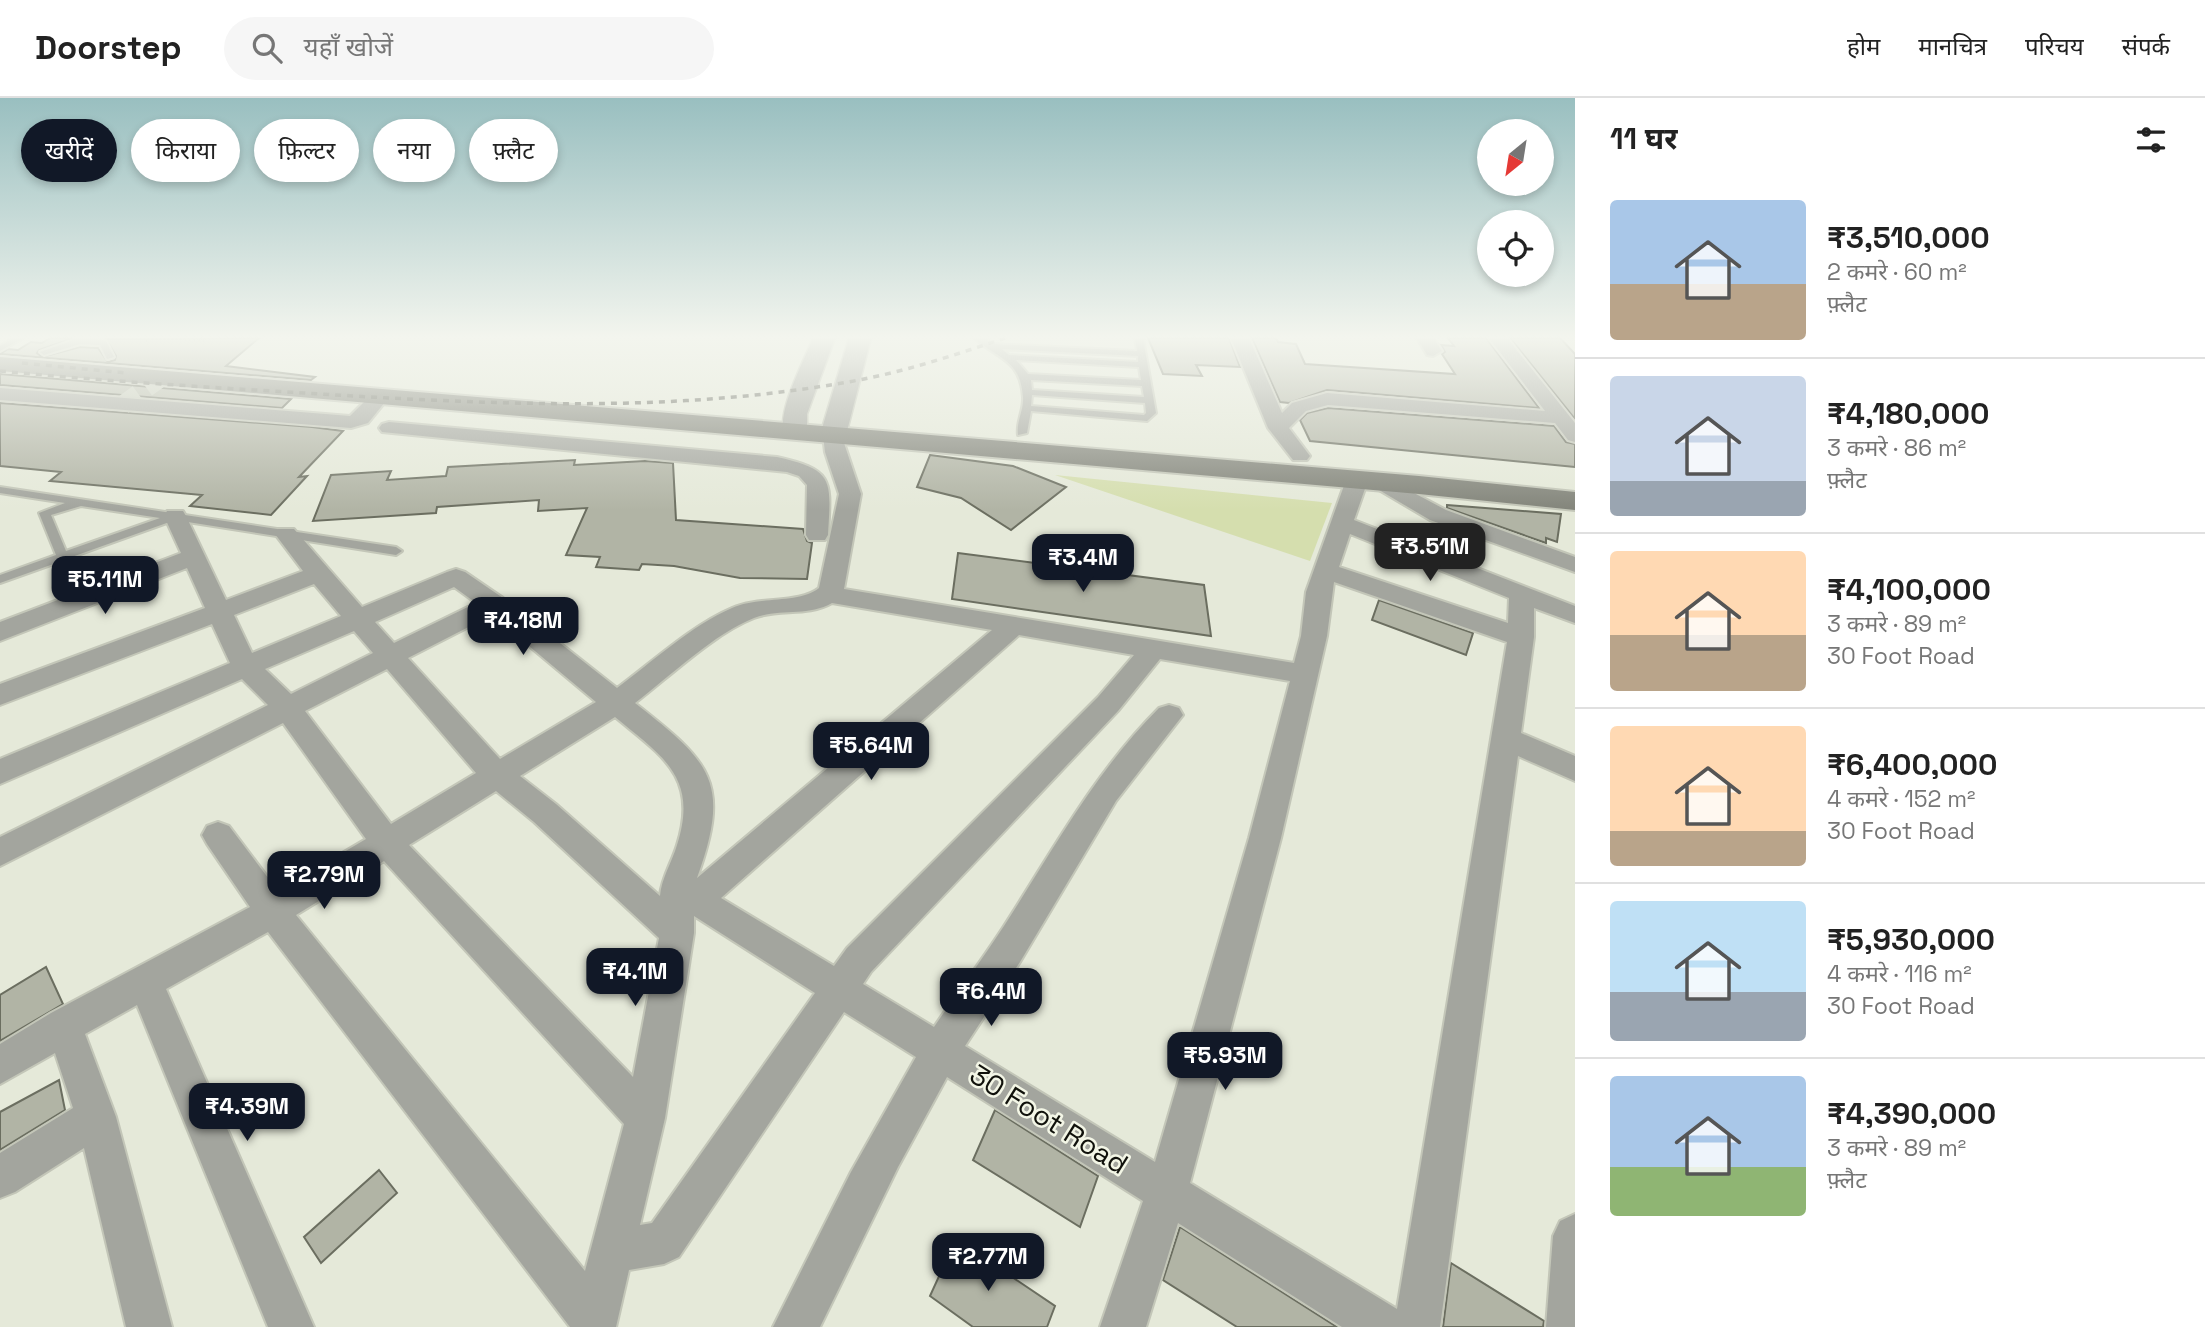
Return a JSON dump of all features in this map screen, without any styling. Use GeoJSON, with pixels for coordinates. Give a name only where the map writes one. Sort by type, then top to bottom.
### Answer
{"type":"FeatureCollection","features":[{"type":"Feature","properties":{"kind":"main road"},"geometry":{"type":"LineString","coordinates":[[377,395],[699,424],[795,423]]}},
{"type":"Feature","properties":{"kind":"main road"},"geometry":{"type":"LineString","coordinates":[[482,395],[795,423],[1369,481],[1574,496]]}},
{"type":"Feature","properties":{"kind":"main road"},"geometry":{"type":"LineString","coordinates":[[835,427],[1023,421],[1300,456],[1574,496]]}},
{"type":"Feature","properties":{"kind":"street"},"geometry":{"type":"LineString","coordinates":[[17,395],[351,422],[361,419],[382,396]]}},
{"type":"Feature","properties":{"kind":"street"},"geometry":{"type":"LineString","coordinates":[[795,423],[804,395]]}},
{"type":"Feature","properties":{"kind":"street"},"geometry":{"type":"LineString","coordinates":[[0,1065],[64,1026],[273,912],[495,774],[616,703],[734,617],[765,607],[800,606],[821,601],[828,594],[850,494],[835,452],[835,427],[844,395]]}},
{"type":"Feature","properties":{"kind":"street"},"geometry":{"type":"LineString","coordinates":[[1264,395],[1278,428],[1300,456]]}},
{"type":"Feature","properties":{"kind":"street"},"geometry":{"type":"LineString","coordinates":[[1542,395],[1575,436]]}},
{"type":"Feature","properties":{"kind":"street"},"geometry":{"type":"LineString","coordinates":[[1278,428],[1299,407],[1327,399],[1560,418]]}},
{"type":"Feature","properties":{"kind":"street"},"geometry":{"type":"LineString","coordinates":[[687,455],[699,424]]}},
{"type":"Feature","properties":{"kind":"street"},"geometry":{"type":"LineString","coordinates":[[389,428],[777,463],[802,468],[813,474],[819,482],[817,535]]}},
{"type":"Feature","properties":{"kind":"street"},"geometry":{"type":"LineString","coordinates":[[1123,1327],[1167,1192],[1265,838],[1314,636],[1318,592],[1341,523],[1369,481],[1438,515],[1575,565]]}},
{"type":"Feature","properties":{"kind":"street"},"geometry":{"type":"LineString","coordinates":[[176,516],[245,666],[286,706],[386,841],[645,1118]]}},
{"type":"Feature","properties":{"kind":"street"},"geometry":{"type":"LineString","coordinates":[[1341,523],[1575,615]]}},
{"type":"Feature","properties":{"kind":"street","name":"30 Foot Road"},"geometry":{"type":"LineString","coordinates":[[286,534],[318,574],[495,774],[545,813],[683,907],[838,989],[1384,1327]]}},
{"type":"Feature","properties":{"kind":"street"},"geometry":{"type":"LineString","coordinates":[[0,632],[193,557]]}},
{"type":"Feature","properties":{"kind":"street"},"geometry":{"type":"LineString","coordinates":[[1325,571],[1521,637]]}},
{"type":"Feature","properties":{"kind":"street"},"geometry":{"type":"LineString","coordinates":[[0,695],[318,574]]}},
{"type":"Feature","properties":{"kind":"street"},"geometry":{"type":"LineString","coordinates":[[0,772],[245,666],[359,621],[456,577],[494,604],[671,748],[692,774],[699,798],[694,843],[645,1118],[594,1323]]}},
{"type":"Feature","properties":{"kind":"street"},"geometry":{"type":"LineString","coordinates":[[828,594],[1304,674]]}},
{"type":"Feature","properties":{"kind":"street"},"geometry":{"type":"LineString","coordinates":[[1417,1327],[1521,637],[1521,596]]}},
{"type":"Feature","properties":{"kind":"street"},"geometry":{"type":"LineString","coordinates":[[0,852],[286,706],[494,604]]}},
{"type":"Feature","properties":{"kind":"street"},"geometry":{"type":"LineString","coordinates":[[683,907],[1013,626]]}},
{"type":"Feature","properties":{"kind":"street"},"geometry":{"type":"LineString","coordinates":[[612,1252],[664,1242],[859,960],[1108,704],[1153,650]]}},
{"type":"Feature","properties":{"kind":"street"},"geometry":{"type":"LineString","coordinates":[[796,1327],[849,1219],[941,1051],[1005,957],[1099,801],[1151,732],[1169,715]]}},
{"type":"Feature","properties":{"kind":"street"},"geometry":{"type":"LineString","coordinates":[[1505,738],[1575,769]]}},
{"type":"Feature","properties":{"kind":"street"},"geometry":{"type":"LineString","coordinates":[[218,835],[273,912],[594,1323]]}},
{"type":"Feature","properties":{"kind":"street"},"geometry":{"type":"LineString","coordinates":[[146,983],[290,1327]]}},
{"type":"Feature","properties":{"kind":"street"},"geometry":{"type":"LineString","coordinates":[[64,1026],[96,1117],[149,1327]]}},
{"type":"Feature","properties":{"kind":"street"},"geometry":{"type":"LineString","coordinates":[[0,1177],[96,1117]]}},
{"type":"Feature","properties":{"kind":"street"},"geometry":{"type":"LineString","coordinates":[[1569,1327],[1575,1236]]}},
{"type":"Feature","properties":{"kind":"lane"},"geometry":{"type":"LineString","coordinates":[[1027,395],[1023,421],[1147,418],[1151,413],[1148,395]]}},
{"type":"Feature","properties":{"kind":"lane"},"geometry":{"type":"LineString","coordinates":[[1078,395],[1149,400]]}},
{"type":"Feature","properties":{"kind":"lane"},"geometry":{"type":"LineString","coordinates":[[0,490],[396,551]]}},
{"type":"Feature","properties":{"kind":"lane"},"geometry":{"type":"LineString","coordinates":[[81,601],[45,513],[82,502]]}},
{"type":"Feature","properties":{"kind":"lane"},"geometry":{"type":"LineString","coordinates":[[0,579],[176,516]]}},
{"type":"Feature","properties":{"kind":"green space"},"geometry":{"type":"Polygon","coordinates":[[[1055,475],[1332,503],[1310,561],[1055,475]]]}},
{"type":"Feature","properties":{"kind":"building"},"geometry":{"type":"Polygon","coordinates":[[[127,395],[249,395],[291,399],[282,408],[127,395]]]}},
{"type":"Feature","properties":{"kind":"building"},"geometry":{"type":"Polygon","coordinates":[[[1277,395],[1311,395],[1289,403],[1280,402],[1277,395]]]}},
{"type":"Feature","properties":{"kind":"building"},"geometry":{"type":"Polygon","coordinates":[[[1390,395],[1529,395],[1539,408],[1390,395]]]}},
{"type":"Feature","properties":{"kind":"building"},"geometry":{"type":"Polygon","coordinates":[[[1556,395],[1575,395],[1575,419],[1556,395]]]}},
{"type":"Feature","properties":{"kind":"building"},"geometry":{"type":"Polygon","coordinates":[[[0,403],[343,431],[299,477],[307,476],[271,515],[190,506],[202,495],[50,481],[61,472],[0,466],[0,403]]]}},
{"type":"Feature","properties":{"kind":"building"},"geometry":{"type":"Polygon","coordinates":[[[1328,408],[1554,426],[1566,442],[1575,444],[1575,467],[1310,441],[1300,420],[1307,413],[1328,408]]]}},
{"type":"Feature","properties":{"kind":"building"},"geometry":{"type":"Polygon","coordinates":[[[930,455],[1013,466],[1066,487],[1011,530],[961,498],[917,487],[930,455]]]}},
{"type":"Feature","properties":{"kind":"building"},"geometry":{"type":"Polygon","coordinates":[[[575,460],[574,465],[645,461],[673,463],[676,520],[803,529],[807,541],[812,543],[807,579],[740,578],[674,566],[642,564],[639,570],[596,567],[600,557],[566,555],[587,508],[538,511],[539,500],[437,507],[436,513],[313,521],[331,475],[391,471],[387,480],[446,476],[448,467],[575,460]]]}},
{"type":"Feature","properties":{"kind":"building"},"geometry":{"type":"Polygon","coordinates":[[[1447,505],[1561,514],[1557,542],[1546,538],[1546,543],[1447,508],[1447,505]]]}},
{"type":"Feature","properties":{"kind":"building"},"geometry":{"type":"Polygon","coordinates":[[[958,553],[1204,585],[1211,636],[952,599],[958,553]]]}},
{"type":"Feature","properties":{"kind":"building"},"geometry":{"type":"Polygon","coordinates":[[[1379,600],[1473,633],[1466,655],[1372,620],[1379,600]]]}},
{"type":"Feature","properties":{"kind":"building"},"geometry":{"type":"Polygon","coordinates":[[[46,967],[63,1004],[0,1041],[0,995],[46,967]]]}},
{"type":"Feature","properties":{"kind":"building"},"geometry":{"type":"Polygon","coordinates":[[[59,1080],[65,1110],[0,1150],[0,1112],[59,1080]]]}},
{"type":"Feature","properties":{"kind":"building"},"geometry":{"type":"Polygon","coordinates":[[[995,1110],[1098,1176],[1080,1227],[973,1160],[995,1110]]]}},
{"type":"Feature","properties":{"kind":"building"},"geometry":{"type":"Polygon","coordinates":[[[379,1170],[397,1193],[321,1263],[304,1237],[379,1170]]]}},
{"type":"Feature","properties":{"kind":"building"},"geometry":{"type":"Polygon","coordinates":[[[1180,1227],[1337,1327],[1237,1327],[1163,1280],[1180,1227]]]}},
{"type":"Feature","properties":{"kind":"building"},"geometry":{"type":"Polygon","coordinates":[[[956,1239],[1055,1306],[1047,1327],[973,1327],[930,1296],[956,1239]]]}},
{"type":"Feature","properties":{"kind":"building"},"geometry":{"type":"Polygon","coordinates":[[[1451,1263],[1544,1321],[1543,1327],[1443,1327],[1451,1263]]]}},
{"type":"Feature","properties":{"kind":"tunnel"},"geometry":{"type":"LineString","coordinates":[[123,405],[136,395]]}},
{"type":"Feature","properties":{"kind":"railway"},"geometry":{"type":"LineString","coordinates":[[344,395],[590,404],[749,395]]}}]}
